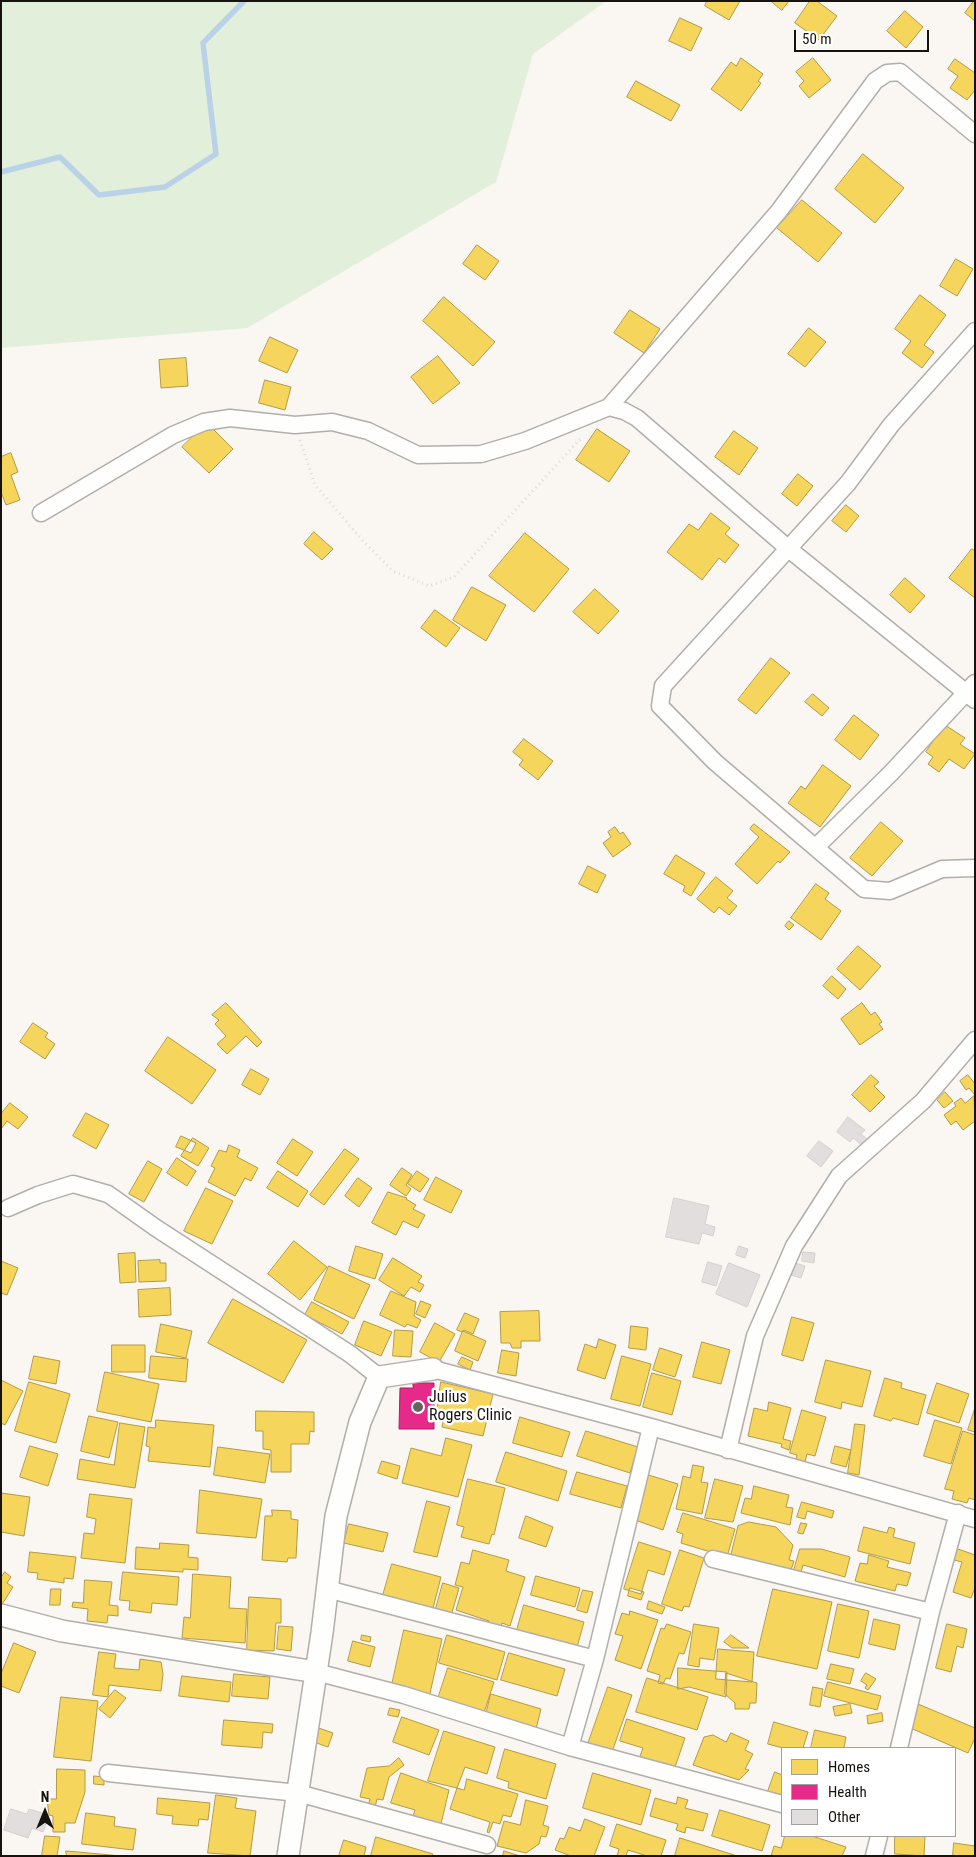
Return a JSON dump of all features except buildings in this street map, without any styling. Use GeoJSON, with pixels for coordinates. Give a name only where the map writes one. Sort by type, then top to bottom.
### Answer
{"type":"FeatureCollection","features":[{"type":"Feature","properties":{"kind":"street"},"geometry":{"type":"LineString","coordinates":[[41,513],[173,435],[204,422],[230,418],[295,425],[332,422],[368,431],[418,455],[481,454],[525,441],[609,407],[779,211],[875,81],[887,73],[900,72],[975,134]]}},
{"type":"Feature","properties":{"kind":"street"},"geometry":{"type":"LineString","coordinates":[[975,331],[891,426],[848,483],[790,550],[664,686],[660,706],[715,762],[816,846],[864,889],[890,891],[942,869],[975,868]]}},
{"type":"Feature","properties":{"kind":"street"},"geometry":{"type":"LineString","coordinates":[[609,407],[624,411],[637,418],[790,550],[972,692],[816,846]]}},
{"type":"Feature","properties":{"kind":"street"},"geometry":{"type":"LineString","coordinates":[[728,1450],[755,1336],[794,1246],[839,1176],[923,1101],[975,1040]]}},
{"type":"Feature","properties":{"kind":"street"},"geometry":{"type":"LineString","coordinates":[[8,1208],[38,1195],[73,1184],[108,1194],[156,1228],[350,1354],[379,1377],[433,1369],[651,1427],[975,1519]]}},
{"type":"Feature","properties":{"kind":"street"},"geometry":{"type":"LineString","coordinates":[[288,1856],[316,1672],[336,1516],[360,1422],[379,1377]]}},
{"type":"Feature","properties":{"kind":"street"},"geometry":{"type":"LineString","coordinates":[[570,1747],[595,1659],[651,1427]]}},
{"type":"Feature","properties":{"kind":"street"},"geometry":{"type":"LineString","coordinates":[[899,1747],[931,1612],[958,1514]]}},
{"type":"Feature","properties":{"kind":"street"},"geometry":{"type":"LineString","coordinates":[[713,1559],[931,1612]]}},
{"type":"Feature","properties":{"kind":"street"},"geometry":{"type":"LineString","coordinates":[[327,1589],[595,1659]]}},
{"type":"Feature","properties":{"kind":"street"},"geometry":{"type":"LineString","coordinates":[[1,1615],[62,1631],[316,1672],[404,1695],[570,1747],[781,1804]]}},
{"type":"Feature","properties":{"kind":"street"},"geometry":{"type":"LineString","coordinates":[[108,1773],[298,1793],[487,1845]]}},
{"type":"Feature","properties":{"kind":"street"},"geometry":{"type":"LineString","coordinates":[[874,1856],[879,1837]]}},
{"type":"Feature","properties":{"kind":"path"},"geometry":{"type":"LineString","coordinates":[[295,425],[315,485],[363,541],[393,571],[429,586],[454,576],[589,429]]}},
{"type":"Feature","properties":{"kind":"green space"},"geometry":{"type":"Polygon","coordinates":[[[1,1],[606,1],[533,54],[496,182],[247,328],[1,348],[1,1]]]}},
{"type":"Feature","properties":{"kind":"waterway"},"geometry":{"type":"LineString","coordinates":[[1,172],[60,157],[99,195],[165,187],[216,154],[203,43],[244,1]]}},
{"type":"Feature","properties":{"kind":"place","name":"Julius Rogers Clinic"},"geometry":{"type":"Point","coordinates":[418,1407]}}]}
